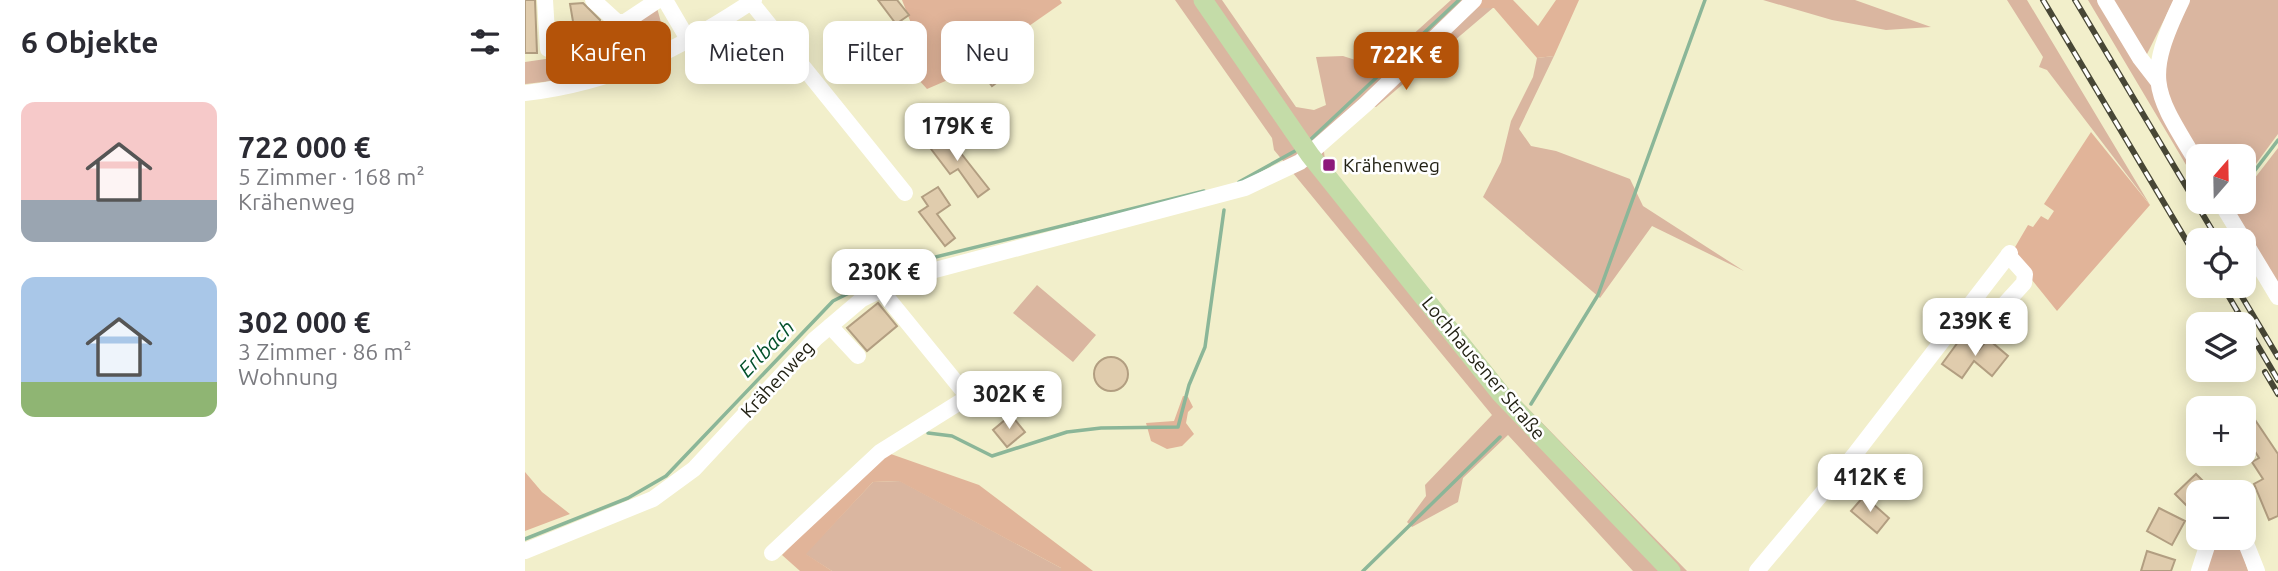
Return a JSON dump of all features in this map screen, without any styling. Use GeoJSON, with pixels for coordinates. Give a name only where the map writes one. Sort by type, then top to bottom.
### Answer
{"type":"FeatureCollection","features":[{"type":"Feature","properties":{"kind":"main road","name":"Lochhausener Straße"},"geometry":{"type":"LineString","coordinates":[[1203,0],[1310,155],[1501,394],[1671,571]]}},
{"type":"Feature","properties":{"kind":"street"},"geometry":{"type":"LineString","coordinates":[[545,0],[546,21]]}},
{"type":"Feature","properties":{"kind":"street"},"geometry":{"type":"LineString","coordinates":[[593,0],[617,22],[625,22],[658,0]]}},
{"type":"Feature","properties":{"kind":"street"},"geometry":{"type":"LineString","coordinates":[[665,0],[685,34]]}},
{"type":"Feature","properties":{"kind":"street","name":"Krähenweg"},"geometry":{"type":"LineString","coordinates":[[525,551],[653,499],[694,469],[830,326],[862,299],[905,278],[1245,188],[1310,155],[1474,0]]}},
{"type":"Feature","properties":{"kind":"street"},"geometry":{"type":"LineString","coordinates":[[2105,0],[2140,58],[2157,80]]}},
{"type":"Feature","properties":{"kind":"street"},"geometry":{"type":"LineString","coordinates":[[2182,0],[2166,33],[2157,61],[2157,80],[2166,110],[2186,144]]}},
{"type":"Feature","properties":{"kind":"street"},"geometry":{"type":"LineString","coordinates":[[721,21],[753,1],[905,192]]}},
{"type":"Feature","properties":{"kind":"street"},"geometry":{"type":"LineString","coordinates":[[525,93],[570,88],[635,68],[685,43]]}},
{"type":"Feature","properties":{"kind":"street"},"geometry":{"type":"LineString","coordinates":[[2228,214],[2278,297]]}},
{"type":"Feature","properties":{"kind":"street"},"geometry":{"type":"LineString","coordinates":[[1758,571],[1855,454],[2009,254],[2025,274],[2024,283],[1981,330],[1970,326],[1961,317]]}},
{"type":"Feature","properties":{"kind":"street"},"geometry":{"type":"LineString","coordinates":[[772,553],[880,452],[968,397],[881,290]]}},
{"type":"Feature","properties":{"kind":"street"},"geometry":{"type":"LineString","coordinates":[[830,326],[858,356]]}},
{"type":"Feature","properties":{"kind":"street"},"geometry":{"type":"LineString","coordinates":[[2199,571],[2206,550]]}},
{"type":"Feature","properties":{"kind":"street"},"geometry":{"type":"LineString","coordinates":[[2248,550],[2256,571]]}},
{"type":"Feature","properties":{"kind":"shaded area"},"geometry":{"type":"Polygon","coordinates":[[[902,0],[1060,0],[1062,3],[1034,22],[941,21],[941,83],[927,89],[922,84],[927,84],[927,21],[910,21],[902,0]]]}},
{"type":"Feature","properties":{"kind":"shaded area"},"geometry":{"type":"Polygon","coordinates":[[[1175,0],[1222,0],[1296,107],[1314,110],[1326,105],[1316,57],[1343,56],[1377,67],[1451,0],[1462,0],[1466,4],[1316,143],[1324,152],[1325,160],[1509,389],[1687,571],[1633,571],[1508,435],[1463,478],[1458,502],[1412,527],[1407,522],[1426,496],[1425,485],[1492,415],[1274,150],[1272,138],[1175,0]]]}},
{"type":"Feature","properties":{"kind":"shaded area"},"geometry":{"type":"Polygon","coordinates":[[[1462,0],[1513,0],[1538,26],[1556,0],[1579,0],[1554,56],[1537,58],[1494,8],[1469,8],[1462,0]]]}},
{"type":"Feature","properties":{"kind":"shaded area"},"geometry":{"type":"Polygon","coordinates":[[[1763,0],[1855,0],[1931,27],[1886,30],[1832,20],[1763,0]]]}},
{"type":"Feature","properties":{"kind":"shaded area"},"geometry":{"type":"Polygon","coordinates":[[[2007,0],[2027,0],[2150,205],[2047,70],[2039,67],[2043,57],[2007,0]]]}},
{"type":"Feature","properties":{"kind":"shaded area"},"geometry":{"type":"Polygon","coordinates":[[[2088,0],[2103,0],[2186,146],[2186,165],[2088,0]]]}},
{"type":"Feature","properties":{"kind":"shaded area"},"geometry":{"type":"Polygon","coordinates":[[[2109,0],[2174,0],[2146,56],[2109,0]]]}},
{"type":"Feature","properties":{"kind":"shaded area"},"geometry":{"type":"Polygon","coordinates":[[[2188,0],[2278,0],[2278,134],[2256,164],[2256,144],[2195,144],[2173,106],[2165,79],[2166,50],[2188,0]]]}},
{"type":"Feature","properties":{"kind":"shaded area"},"geometry":{"type":"Polygon","coordinates":[[[1494,7],[1376,107],[1366,104],[1469,8],[1494,7]]]}},
{"type":"Feature","properties":{"kind":"shaded area"},"geometry":{"type":"Polygon","coordinates":[[[657,8],[661,21],[634,21],[657,8]]]}},
{"type":"Feature","properties":{"kind":"shaded area"},"geometry":{"type":"Polygon","coordinates":[[[1554,56],[1519,129],[1531,146],[1556,151],[1630,179],[1643,206],[1744,271],[1652,226],[1600,298],[1483,197],[1501,162],[1511,121],[1533,77],[1537,58],[1554,56]]]}},
{"type":"Feature","properties":{"kind":"shaded area"},"geometry":{"type":"Polygon","coordinates":[[[546,59],[546,82],[525,84],[525,62],[546,59]]]}},
{"type":"Feature","properties":{"kind":"shaded area"},"geometry":{"type":"Polygon","coordinates":[[[2091,132],[2150,205],[2057,311],[2011,254],[2028,225],[2033,227],[2041,216],[2048,220],[2054,211],[2044,204],[2091,132]]]}},
{"type":"Feature","properties":{"kind":"shaded area"},"geometry":{"type":"Polygon","coordinates":[[[2278,148],[2278,285],[2256,249],[2256,228],[2243,228],[2235,214],[2256,214],[2256,176],[2278,148]]]}},
{"type":"Feature","properties":{"kind":"shaded area"},"geometry":{"type":"Polygon","coordinates":[[[1037,285],[1096,335],[1073,362],[1013,313],[1037,285]]]}},
{"type":"Feature","properties":{"kind":"shaded area"},"geometry":{"type":"Polygon","coordinates":[[[1183,396],[1188,397],[1193,407],[1188,412],[1186,423],[1194,434],[1182,446],[1167,449],[1151,441],[1146,423],[1174,421],[1183,396]]]}},
{"type":"Feature","properties":{"kind":"shaded area"},"geometry":{"type":"Polygon","coordinates":[[[888,453],[979,485],[1093,571],[1061,571],[1061,568],[899,481],[873,482],[806,554],[832,571],[800,571],[782,555],[853,482],[888,453]]]}},
{"type":"Feature","properties":{"kind":"shaded area"},"geometry":{"type":"Polygon","coordinates":[[[525,472],[542,492],[570,514],[525,531],[525,472]]]}},
{"type":"Feature","properties":{"kind":"shaded area"},"geometry":{"type":"Polygon","coordinates":[[[900,481],[1061,568],[1061,571],[832,571],[805,554],[873,482],[900,481]]]}},
{"type":"Feature","properties":{"kind":"shaded area"},"geometry":{"type":"Polygon","coordinates":[[[2213,550],[2241,550],[2248,571],[2206,571],[2213,550]]]}},
{"type":"Feature","properties":{"kind":"building"},"geometry":{"type":"Polygon","coordinates":[[[525,0],[535,0],[537,53],[525,53],[525,0]]]}},
{"type":"Feature","properties":{"kind":"building"},"geometry":{"type":"Polygon","coordinates":[[[878,0],[897,0],[909,15],[900,21],[894,21],[878,0]]]}},
{"type":"Feature","properties":{"kind":"building"},"geometry":{"type":"Polygon","coordinates":[[[583,3],[600,21],[573,21],[570,4],[583,3]]]}},
{"type":"Feature","properties":{"kind":"building"},"geometry":{"type":"Polygon","coordinates":[[[945,133],[989,189],[978,197],[958,169],[950,174],[928,145],[945,133]]]}},
{"type":"Feature","properties":{"kind":"building"},"geometry":{"type":"Polygon","coordinates":[[[938,187],[950,205],[937,214],[955,238],[945,246],[919,212],[928,206],[922,197],[938,187]]]}},
{"type":"Feature","properties":{"kind":"building"},"geometry":{"type":"Polygon","coordinates":[[[878,303],[897,326],[867,351],[847,328],[878,303]]]}},
{"type":"Feature","properties":{"kind":"building"},"geometry":{"type":"Polygon","coordinates":[[[1961,338],[1979,350],[1988,339],[2008,356],[1992,376],[1974,361],[1962,378],[1942,364],[1961,338]]]}},
{"type":"Feature","properties":{"kind":"building"},"geometry":{"type":"Polygon","coordinates":[[[1111,357],[1123,362],[1128,374],[1123,386],[1111,391],[1099,386],[1094,374],[1099,362],[1111,357]]]}},
{"type":"Feature","properties":{"kind":"building"},"geometry":{"type":"Polygon","coordinates":[[[1011,415],[1025,432],[1007,447],[993,430],[1011,415]]]}},
{"type":"Feature","properties":{"kind":"building"},"geometry":{"type":"Polygon","coordinates":[[[2256,421],[2278,454],[2278,516],[2269,520],[2256,489],[2256,483],[2263,479],[2255,466],[2259,458],[2256,453],[2256,421]]]}},
{"type":"Feature","properties":{"kind":"building"},"geometry":{"type":"Polygon","coordinates":[[[2196,474],[2202,480],[2190,480],[2196,474]]]}},
{"type":"Feature","properties":{"kind":"building"},"geometry":{"type":"Polygon","coordinates":[[[2186,484],[2186,505],[2175,494],[2186,484]]]}},
{"type":"Feature","properties":{"kind":"building"},"geometry":{"type":"Polygon","coordinates":[[[1864,496],[1889,518],[1877,533],[1851,511],[1864,496]]]}},
{"type":"Feature","properties":{"kind":"building"},"geometry":{"type":"Polygon","coordinates":[[[2159,508],[2185,521],[2172,545],[2147,531],[2159,508]]]}},
{"type":"Feature","properties":{"kind":"building"},"geometry":{"type":"Polygon","coordinates":[[[2147,551],[2175,560],[2171,571],[2141,571],[2147,551]]]}},
{"type":"Feature","properties":{"kind":"waterway","name":"Erlbach"},"geometry":{"type":"LineString","coordinates":[[1311,139],[1459,0]]}},
{"type":"Feature","properties":{"kind":"waterway"},"geometry":{"type":"LineString","coordinates":[[1531,404],[1598,295],[1705,0]]}},
{"type":"Feature","properties":{"kind":"waterway"},"geometry":{"type":"LineString","coordinates":[[2256,169],[2278,140]]}},
{"type":"Feature","properties":{"kind":"waterway","name":"Erlbach"},"geometry":{"type":"LineString","coordinates":[[1239,182],[1295,151]]}},
{"type":"Feature","properties":{"kind":"waterway","name":"Erlbach"},"geometry":{"type":"LineString","coordinates":[[525,539],[628,498],[666,476],[833,301],[907,264],[1204,191]]}},
{"type":"Feature","properties":{"kind":"waterway"},"geometry":{"type":"LineString","coordinates":[[928,433],[952,436],[992,456],[1067,432],[1101,428],[1178,427],[1189,385],[1205,347],[1224,210]]}},
{"type":"Feature","properties":{"kind":"waterway"},"geometry":{"type":"LineString","coordinates":[[1363,571],[1500,437]]}},
{"type":"Feature","properties":{"kind":"railway"},"geometry":{"type":"LineString","coordinates":[[2043,0],[2186,240]]}},
{"type":"Feature","properties":{"kind":"railway"},"geometry":{"type":"LineString","coordinates":[[2075,0],[2211,228]]}},
{"type":"Feature","properties":{"kind":"railway"},"geometry":{"type":"LineString","coordinates":[[2230,298],[2278,380]]}},
{"type":"Feature","properties":{"kind":"railway"},"geometry":{"type":"LineString","coordinates":[[2243,298],[2278,357]]}},
{"type":"Feature","properties":{"kind":"railway"},"geometry":{"type":"LineString","coordinates":[[2265,372],[2278,394]]}},
{"type":"Feature","properties":{"kind":"place","name":"Krähenweg"},"geometry":{"type":"Point","coordinates":[1329,165]}}]}
